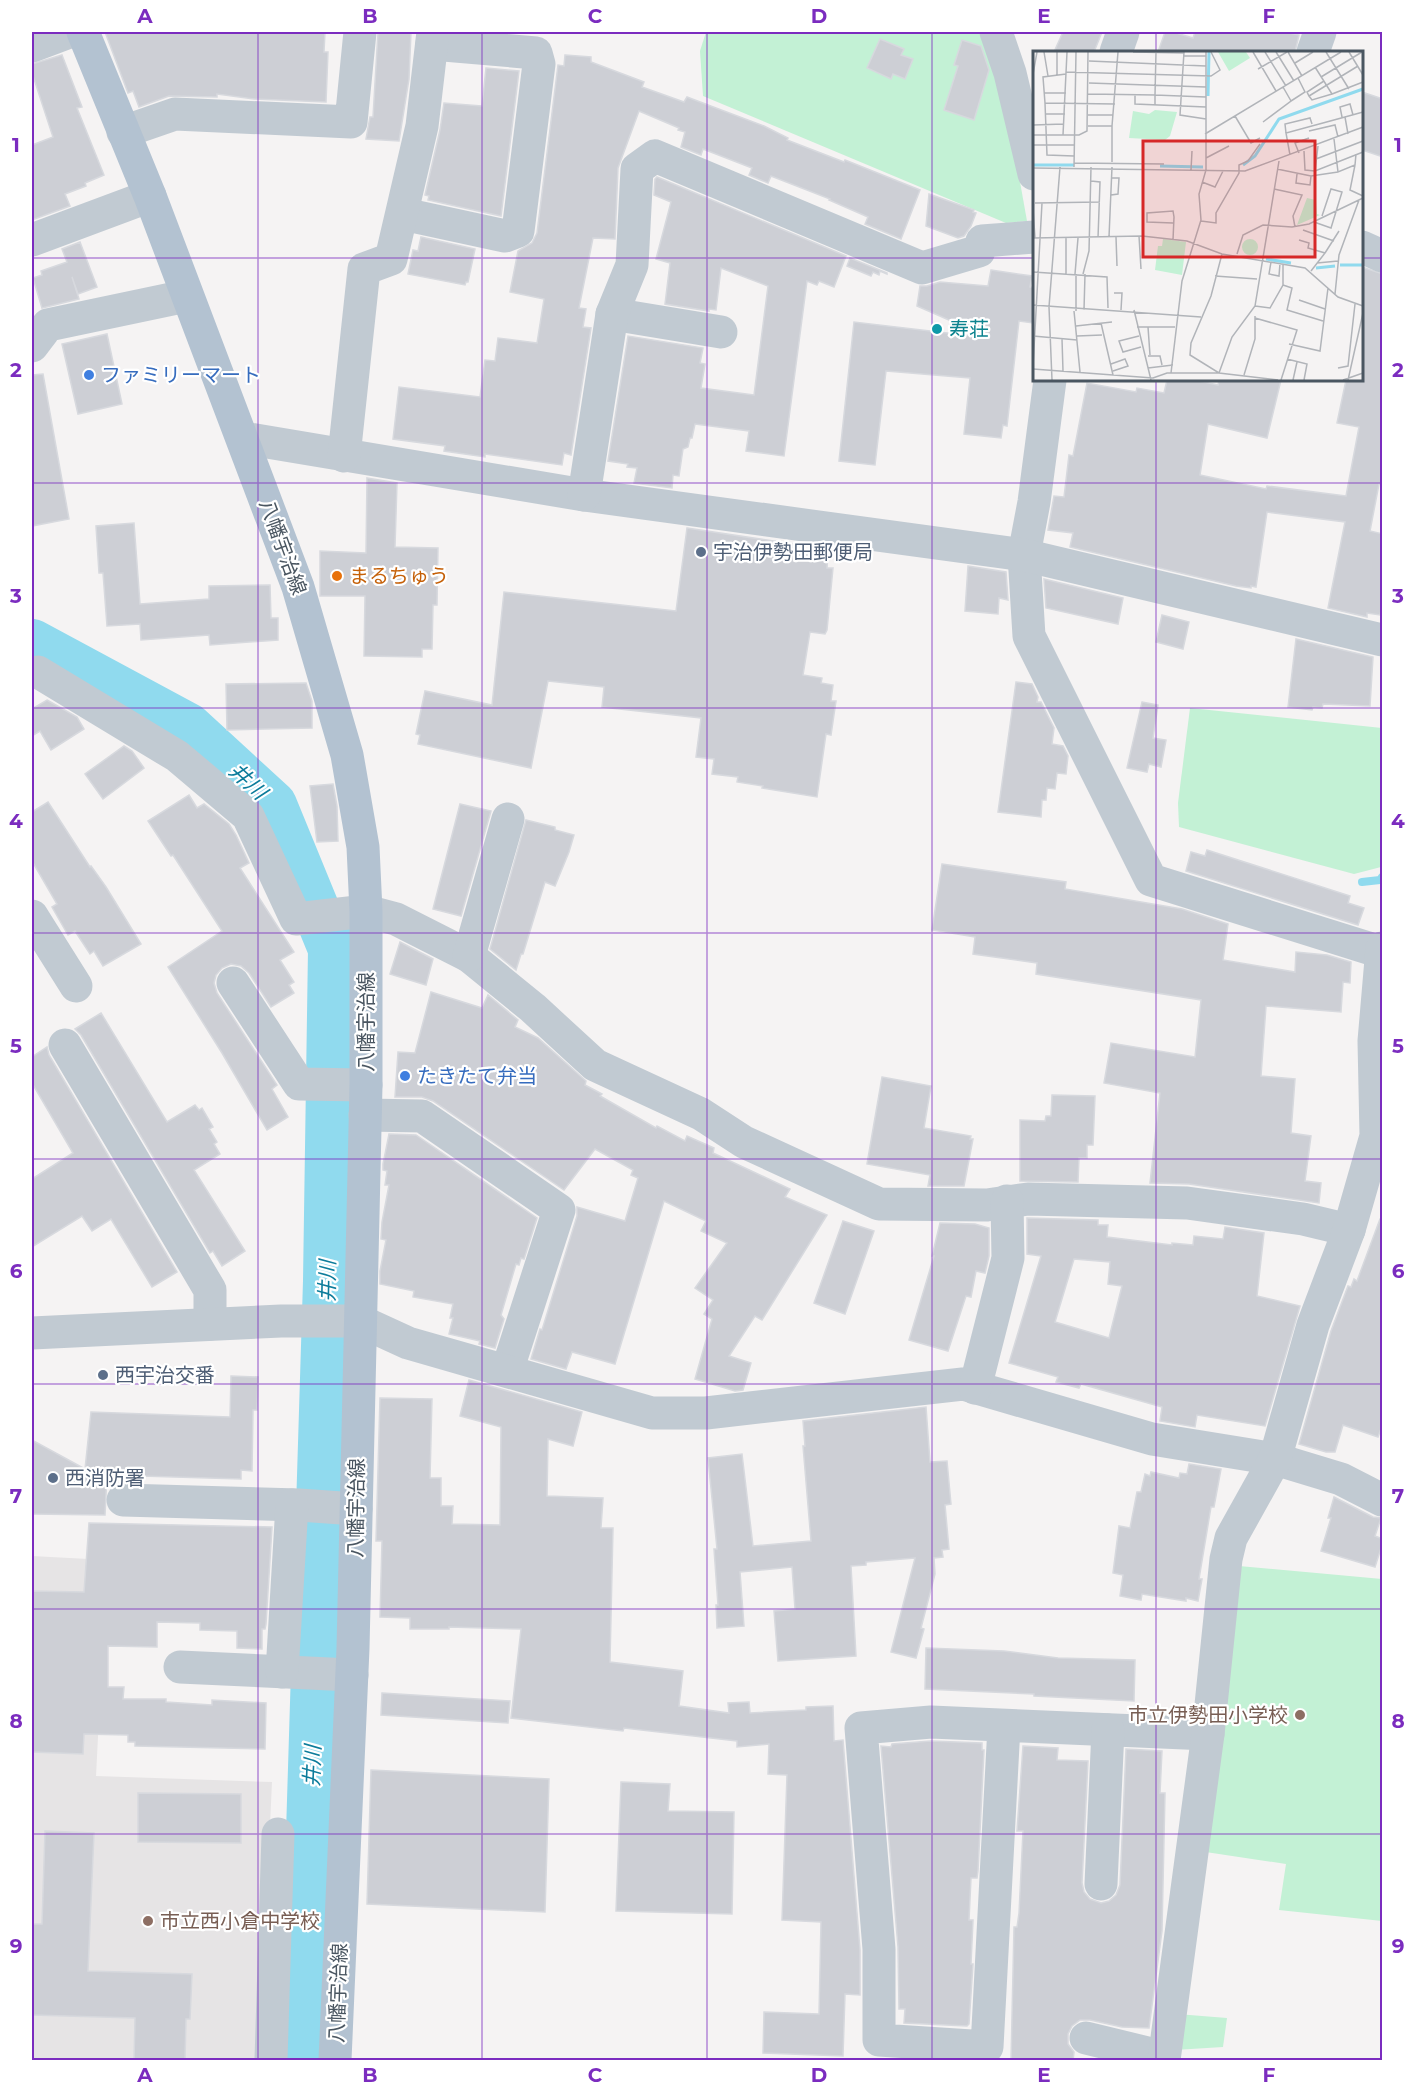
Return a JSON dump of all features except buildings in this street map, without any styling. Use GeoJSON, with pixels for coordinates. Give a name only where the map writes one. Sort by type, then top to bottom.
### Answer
{"type":"FeatureCollection","features":[{"type":"Feature","properties":{"kind":"main road","name":"八幡宇治線"},"geometry":{"type":"LineString","coordinates":[[83,32],[150,196],[298,587],[347,755],[363,847],[356,912],[359,1321],[345,1508],[336,2061]]}},
{"type":"Feature","properties":{"kind":"street"},"geometry":{"type":"LineString","coordinates":[[32,46],[69,32]]}},
{"type":"Feature","properties":{"kind":"street"},"geometry":{"type":"LineString","coordinates":[[123,132],[175,114],[351,122],[360,32]]}},
{"type":"Feature","properties":{"kind":"street"},"geometry":{"type":"LineString","coordinates":[[996,32],[1029,124],[1033,157]]}},
{"type":"Feature","properties":{"kind":"street"},"geometry":{"type":"LineString","coordinates":[[1116,51],[1123,32]]}},
{"type":"Feature","properties":{"kind":"street"},"geometry":{"type":"LineString","coordinates":[[1313,51],[1320,32]]}},
{"type":"Feature","properties":{"kind":"street"},"geometry":{"type":"LineString","coordinates":[[344,456],[364,269],[391,259],[422,126],[432,38],[536,53],[539,64],[518,231],[505,236],[403,214]]}},
{"type":"Feature","properties":{"kind":"street"},"geometry":{"type":"LineString","coordinates":[[584,495],[612,314],[632,265],[637,169],[655,156],[922,268],[979,251],[982,241],[1033,237]]}},
{"type":"Feature","properties":{"kind":"street"},"geometry":{"type":"LineString","coordinates":[[32,240],[150,196]]}},
{"type":"Feature","properties":{"kind":"street"},"geometry":{"type":"LineString","coordinates":[[1363,247],[1383,256]]}},
{"type":"Feature","properties":{"kind":"street"},"geometry":{"type":"LineString","coordinates":[[32,346],[48,325],[186,296]]}},
{"type":"Feature","properties":{"kind":"street"},"geometry":{"type":"LineString","coordinates":[[612,314],[721,332]]}},
{"type":"Feature","properties":{"kind":"street"},"geometry":{"type":"LineString","coordinates":[[1050,381],[1034,502],[1024,555],[1029,636],[1151,880],[1382,950],[1374,1041],[1379,1137],[1349,1230],[1313,1325],[1275,1459],[1245,1512],[1228,1549],[1208,1734],[1164,2059],[1086,2038]]}},
{"type":"Feature","properties":{"kind":"street"},"geometry":{"type":"LineString","coordinates":[[243,438],[584,495],[1024,555],[1383,640]]}},
{"type":"Feature","properties":{"kind":"street"},"geometry":{"type":"LineString","coordinates":[[38,672],[177,756],[248,816],[296,919],[356,912],[396,919],[469,956],[533,1008],[595,1065],[701,1114],[744,1142],[832,1184],[879,1204],[987,1205],[1028,1199],[1188,1203],[1303,1219],[1349,1230]]}},
{"type":"Feature","properties":{"kind":"street"},"geometry":{"type":"LineString","coordinates":[[469,956],[508,819]]}},
{"type":"Feature","properties":{"kind":"street"},"geometry":{"type":"LineString","coordinates":[[32,916],[76,986]]}},
{"type":"Feature","properties":{"kind":"street"},"geometry":{"type":"LineString","coordinates":[[233,982],[299,1084],[359,1095],[422,1116],[559,1210],[507,1371]]}},
{"type":"Feature","properties":{"kind":"street"},"geometry":{"type":"LineString","coordinates":[[64,1046],[210,1290],[210,1324]]}},
{"type":"Feature","properties":{"kind":"street"},"geometry":{"type":"LineString","coordinates":[[975,1388],[1008,1258],[1007,1201]]}},
{"type":"Feature","properties":{"kind":"street"},"geometry":{"type":"LineString","coordinates":[[32,1332],[281,1321],[359,1321],[408,1343],[652,1413],[706,1413],[963,1384],[1152,1439],[1275,1459],[1341,1479],[1383,1500]]}},
{"type":"Feature","properties":{"kind":"street"},"geometry":{"type":"LineString","coordinates":[[123,1500],[345,1508]]}},
{"type":"Feature","properties":{"kind":"street"},"geometry":{"type":"LineString","coordinates":[[286,1672],[295,1505]]}},
{"type":"Feature","properties":{"kind":"street"},"geometry":{"type":"LineString","coordinates":[[180,1667],[342,1674]]}},
{"type":"Feature","properties":{"kind":"street"},"geometry":{"type":"LineString","coordinates":[[1004,1726],[987,2047],[879,2040],[879,1949],[861,1728],[931,1722],[1208,1734]]}},
{"type":"Feature","properties":{"kind":"street"},"geometry":{"type":"LineString","coordinates":[[1101,1884],[1108,1730]]}},
{"type":"Feature","properties":{"kind":"street"},"geometry":{"type":"LineString","coordinates":[[271,2061],[278,1834]]}},
{"type":"Feature","properties":{"kind":"shaded area","name":"市立西小倉中学校"},"geometry":{"type":"Polygon","coordinates":[[[32,1556],[107,1560],[96,1776],[272,1782],[259,2060],[32,2060],[32,1556]]]}},
{"type":"Feature","properties":{"kind":"green space"},"geometry":{"type":"Polygon","coordinates":[[[706,32],[987,32],[1015,154],[1027,221],[1006,223],[703,96],[700,51],[706,32]]]}},
{"type":"Feature","properties":{"kind":"green space"},"geometry":{"type":"Polygon","coordinates":[[[1190,708],[1382,728],[1381,867],[1354,874],[1179,827],[1178,803],[1190,708]]]}},
{"type":"Feature","properties":{"kind":"green space","name":"市立伊勢田小学校"},"geometry":{"type":"Polygon","coordinates":[[[1239,1566],[1382,1579],[1382,1921],[1279,1910],[1286,1864],[1199,1851],[1239,1566]]]}},
{"type":"Feature","properties":{"kind":"green space"},"geometry":{"type":"Polygon","coordinates":[[[1177,2014],[1227,2018],[1223,2047],[1175,2050],[1177,2014]]]}},
{"type":"Feature","properties":{"kind":"waterway","name":"井川"},"geometry":{"type":"LineString","coordinates":[[32,643],[188,727],[273,805],[332,949],[327,1281],[303,2060]]}},
{"type":"Feature","properties":{"kind":"waterway"},"geometry":{"type":"LineString","coordinates":[[1362,882],[1380,880],[1382,877]]}},
{"type":"Feature","properties":{"kind":"place","name":"寿荘"},"geometry":{"type":"Point","coordinates":[937,329]}},
{"type":"Feature","properties":{"kind":"place","name":"ファミリーマート"},"geometry":{"type":"Point","coordinates":[89,375]}},
{"type":"Feature","properties":{"kind":"place","name":"宇治伊勢田郵便局"},"geometry":{"type":"Point","coordinates":[701,552]}},
{"type":"Feature","properties":{"kind":"place","name":"まるちゅう"},"geometry":{"type":"Point","coordinates":[337,576]}},
{"type":"Feature","properties":{"kind":"place","name":"たきたて弁当"},"geometry":{"type":"Point","coordinates":[405,1076]}},
{"type":"Feature","properties":{"kind":"place","name":"西宇治交番"},"geometry":{"type":"Point","coordinates":[103,1375]}},
{"type":"Feature","properties":{"kind":"place","name":"西消防署"},"geometry":{"type":"Point","coordinates":[53,1478]}},
{"type":"Feature","properties":{"kind":"place","name":"市立伊勢田小学校"},"geometry":{"type":"Point","coordinates":[1300,1715]}},
{"type":"Feature","properties":{"kind":"place","name":"市立西小倉中学校"},"geometry":{"type":"Point","coordinates":[148,1921]}}]}
